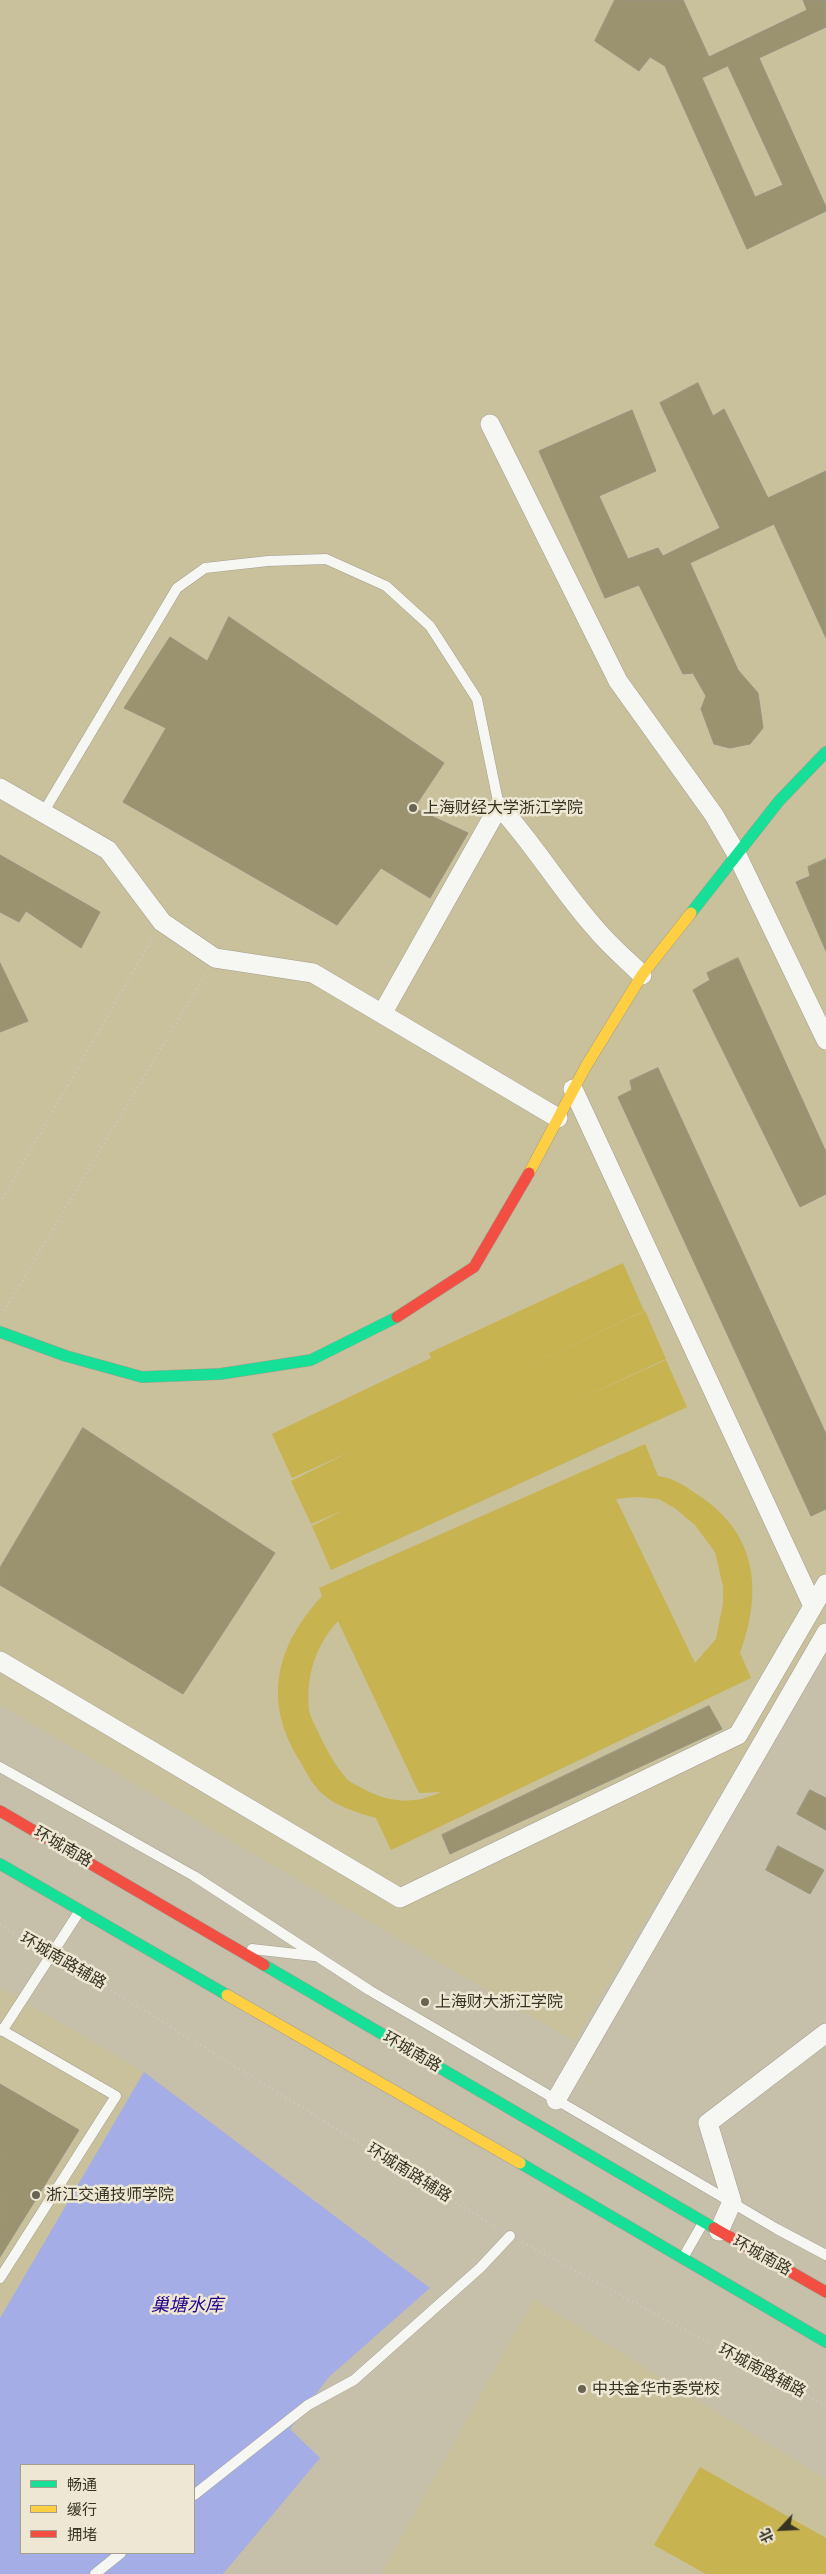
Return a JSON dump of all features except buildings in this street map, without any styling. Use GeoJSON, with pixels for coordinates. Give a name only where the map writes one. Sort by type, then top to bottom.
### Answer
{"type":"FeatureCollection","features":[{"type":"Feature","properties":{"kind":"main road"},"geometry":{"type":"LineString","coordinates":[[0,1332],[66,1356],[142,1377],[220,1374],[311,1360],[393,1319],[474,1267],[573,1089],[642,975],[701,903],[736,853],[779,801],[826,752]]}},
{"type":"Feature","properties":{"kind":"main road","name":"环城南路"},"geometry":{"type":"LineString","coordinates":[[0,1811],[711,2227],[826,2292]]}},
{"type":"Feature","properties":{"kind":"main road"},"geometry":{"type":"LineString","coordinates":[[0,1864],[684,2257],[826,2342]]}},
{"type":"Feature","properties":{"kind":"street"},"geometry":{"type":"LineString","coordinates":[[490,424],[618,681],[714,816],[736,853],[826,1040]]}},
{"type":"Feature","properties":{"kind":"street"},"geometry":{"type":"LineString","coordinates":[[0,788],[108,850],[162,922],[215,958],[313,973],[558,1118]]}},
{"type":"Feature","properties":{"kind":"street"},"geometry":{"type":"LineString","coordinates":[[382,1014],[499,806],[520,828],[543,863],[596,930],[642,975]]}},
{"type":"Feature","properties":{"kind":"street"},"geometry":{"type":"LineString","coordinates":[[573,1089],[813,1606]]}},
{"type":"Feature","properties":{"kind":"street"},"geometry":{"type":"LineString","coordinates":[[0,1661],[400,1898],[738,1735],[826,1584]]}},
{"type":"Feature","properties":{"kind":"street"},"geometry":{"type":"LineString","coordinates":[[556,2100],[826,1633]]}},
{"type":"Feature","properties":{"kind":"street"},"geometry":{"type":"LineString","coordinates":[[711,2227],[732,2202],[708,2124],[826,2033]]}},
{"type":"Feature","properties":{"kind":"lane"},"geometry":{"type":"LineString","coordinates":[[43,813],[177,588],[205,568],[268,561],[326,559],[386,586],[430,626],[476,700],[499,806]]}},
{"type":"Feature","properties":{"kind":"lane"},"geometry":{"type":"LineString","coordinates":[[0,1767],[194,1876],[369,1990],[826,2255]]}},
{"type":"Feature","properties":{"kind":"lane"},"geometry":{"type":"LineString","coordinates":[[0,2278],[116,2096],[1,2030],[80,1910]]}},
{"type":"Feature","properties":{"kind":"lane"},"geometry":{"type":"LineString","coordinates":[[232,1946],[318,1956]]}},
{"type":"Feature","properties":{"kind":"lane"},"geometry":{"type":"LineString","coordinates":[[684,2257],[711,2227]]}},
{"type":"Feature","properties":{"kind":"lane"},"geometry":{"type":"LineString","coordinates":[[195,2494],[308,2404],[354,2380],[480,2268],[510,2236]]}},
{"type":"Feature","properties":{"kind":"lane"},"geometry":{"type":"LineString","coordinates":[[94,2574],[120,2554]]}},
{"type":"Feature","properties":{"kind":"path"},"geometry":{"type":"LineString","coordinates":[[0,1203],[162,922]]}},
{"type":"Feature","properties":{"kind":"path"},"geometry":{"type":"LineString","coordinates":[[0,1318],[215,958]]}},
{"type":"Feature","properties":{"kind":"path","name":"环城南路辅路"},"geometry":{"type":"LineString","coordinates":[[0,1925],[52,1954],[510,2236],[826,2406]]}},
{"type":"Feature","properties":{"kind":"shaded area","name":"上海财经大学浙江学院"},"geometry":{"type":"Polygon","coordinates":[[[0,0],[826,0],[826,1617],[574,2041],[0,1705],[0,0]]]}},
{"type":"Feature","properties":{"kind":"shaded area"},"geometry":{"type":"Polygon","coordinates":[[[623,1263],[644,1311],[451,1402],[645,1311],[666,1359],[569,1404],[666,1360],[687,1407],[331,1570],[312,1526],[344,1510],[311,1524],[291,1481],[352,1451],[292,1478],[272,1434],[431,1358],[429,1353],[623,1263]]]}},
{"type":"Feature","properties":{"kind":"shaded area"},"geometry":{"type":"Polygon","coordinates":[[[645,1444],[658,1476],[684,1486],[718,1510],[733,1527],[743,1545],[750,1565],[752,1586],[751,1608],[740,1653],[751,1678],[391,1850],[376,1818],[328,1799],[316,1787],[288,1739],[281,1717],[278,1696],[285,1654],[294,1634],[306,1615],[322,1596],[319,1588],[645,1444]],[[636,1497],[616,1499],[695,1663],[716,1639],[723,1604],[723,1586],[715,1552],[695,1525],[676,1509],[659,1499],[636,1497]],[[338,1621],[318,1650],[311,1672],[308,1696],[310,1715],[332,1758],[349,1781],[382,1797],[411,1800],[421,1799],[441,1792],[419,1793],[338,1621]]]}},
{"type":"Feature","properties":{"kind":"shaded area","name":"浙江交通技师学院"},"geometry":{"type":"Polygon","coordinates":[[[0,1987],[144,2072],[0,2318],[0,1987]]]}},
{"type":"Feature","properties":{"kind":"shaded area","name":"中共金华市委党校"},"geometry":{"type":"Polygon","coordinates":[[[534,2299],[826,2479],[826,2574],[381,2574],[534,2299]]]}},
{"type":"Feature","properties":{"kind":"shaded area"},"geometry":{"type":"Polygon","coordinates":[[[700,2467],[826,2538],[826,2574],[706,2574],[654,2545],[700,2467]]]}},
{"type":"Feature","properties":{"kind":"water","name":"巢塘水库"},"geometry":{"type":"Polygon","coordinates":[[[144,2072],[430,2288],[329,2377],[290,2429],[320,2458],[223,2574],[0,2574],[0,2318],[144,2072]]]}},
{"type":"Feature","properties":{"kind":"traffic: fast"},"geometry":{"type":"LineString","coordinates":[[691,913],[779,801],[826,752]]}},
{"type":"Feature","properties":{"kind":"traffic: fast"},"geometry":{"type":"LineString","coordinates":[[0,1332],[66,1356],[142,1377],[220,1374],[311,1360],[397,1317]]}},
{"type":"Feature","properties":{"kind":"traffic: fast"},"geometry":{"type":"LineString","coordinates":[[0,1864],[227,1995]]}},
{"type":"Feature","properties":{"kind":"traffic: fast"},"geometry":{"type":"LineString","coordinates":[[264,1965],[714,2228]]}},
{"type":"Feature","properties":{"kind":"traffic: fast"},"geometry":{"type":"LineString","coordinates":[[520,2163],[826,2342]]}},
{"type":"Feature","properties":{"kind":"traffic: slow"},"geometry":{"type":"LineString","coordinates":[[529,1173],[586,1066],[642,975],[691,913]]}},
{"type":"Feature","properties":{"kind":"traffic: slow"},"geometry":{"type":"LineString","coordinates":[[227,1995],[520,2163]]}},
{"type":"Feature","properties":{"kind":"traffic: jam"},"geometry":{"type":"LineString","coordinates":[[397,1317],[474,1267],[529,1173]]}},
{"type":"Feature","properties":{"kind":"traffic: jam"},"geometry":{"type":"LineString","coordinates":[[0,1811],[264,1965]]}},
{"type":"Feature","properties":{"kind":"traffic: jam"},"geometry":{"type":"LineString","coordinates":[[714,2228],[826,2292]]}},
{"type":"Feature","properties":{"kind":"place","name":"上海财经大学浙江学院"},"geometry":{"type":"Point","coordinates":[413,808]}},
{"type":"Feature","properties":{"kind":"place","name":"上海财大浙江学院"},"geometry":{"type":"Point","coordinates":[425,2002]}},
{"type":"Feature","properties":{"kind":"place","name":"浙江交通技师学院"},"geometry":{"type":"Point","coordinates":[36,2195]}},
{"type":"Feature","properties":{"kind":"place","name":"中共金华市委党校"},"geometry":{"type":"Point","coordinates":[582,2389]}}]}
